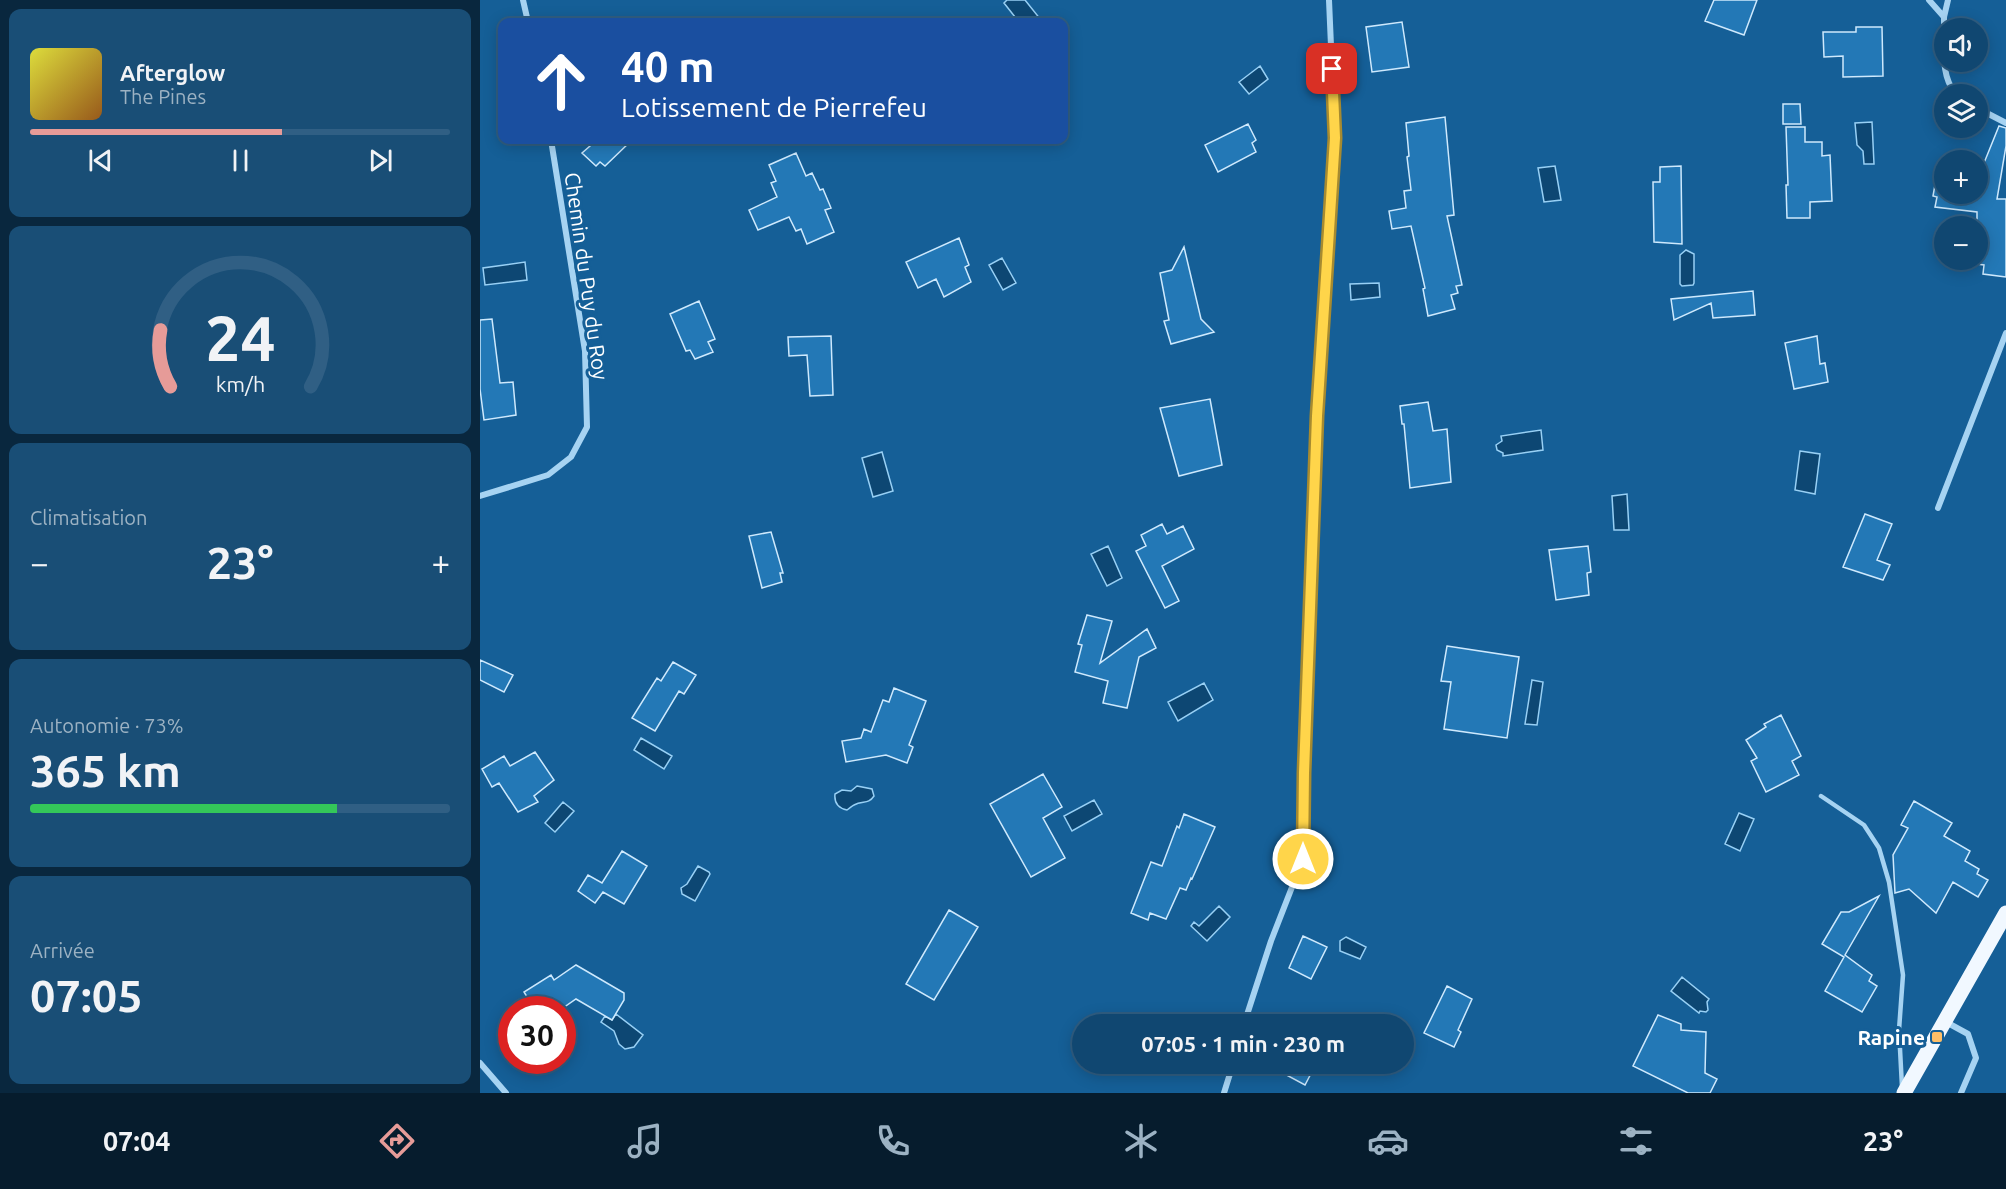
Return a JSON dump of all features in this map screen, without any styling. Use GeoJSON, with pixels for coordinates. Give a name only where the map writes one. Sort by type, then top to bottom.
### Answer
{"type":"FeatureCollection","features":[{"type":"Feature","properties":{"kind":"main road"},"geometry":{"type":"LineString","coordinates":[[1903,1093],[2006,913]]}},
{"type":"Feature","properties":{"kind":"street"},"geometry":{"type":"LineString","coordinates":[[523,0],[527,18]]}},
{"type":"Feature","properties":{"kind":"street"},"geometry":{"type":"LineString","coordinates":[[1247,1014],[1271,941],[1303,859],[1306,707],[1317,416],[1335,138],[1329,0]]}},
{"type":"Feature","properties":{"kind":"street"},"geometry":{"type":"LineString","coordinates":[[1929,0],[1944,17]]}},
{"type":"Feature","properties":{"kind":"street"},"geometry":{"type":"LineString","coordinates":[[1944,17],[1948,0]]}},
{"type":"Feature","properties":{"kind":"street"},"geometry":{"type":"LineString","coordinates":[[1988,114],[2006,123]]}},
{"type":"Feature","properties":{"kind":"street","name":"Chemin du Puy du Roy"},"geometry":{"type":"LineString","coordinates":[[480,496],[548,475],[571,457],[588,427],[585,351],[552,144]]}},
{"type":"Feature","properties":{"kind":"street"},"geometry":{"type":"LineString","coordinates":[[1938,508],[2006,333]]}},
{"type":"Feature","properties":{"kind":"street"},"geometry":{"type":"LineString","coordinates":[[1945,1022],[1968,1034],[1976,1058],[1961,1093]]}},
{"type":"Feature","properties":{"kind":"street"},"geometry":{"type":"LineString","coordinates":[[480,1063],[506,1093]]}},
{"type":"Feature","properties":{"kind":"street"},"geometry":{"type":"LineString","coordinates":[[1224,1093],[1230,1074]]}},
{"type":"Feature","properties":{"kind":"lane"},"geometry":{"type":"LineString","coordinates":[[1821,796],[1864,825],[1879,848],[1888,882],[1903,975],[1899,1030],[1903,1093]]}},
{"type":"Feature","properties":{"kind":"water"},"geometry":{"type":"Polygon","coordinates":[[[1007,0],[1025,0],[1039,18],[1016,18],[1004,3],[1007,0]]]}},
{"type":"Feature","properties":{"kind":"water"},"geometry":{"type":"Polygon","coordinates":[[[1260,66],[1268,79],[1249,94],[1239,82],[1260,66]]]}},
{"type":"Feature","properties":{"kind":"water"},"geometry":{"type":"Polygon","coordinates":[[[1872,122],[1874,164],[1864,164],[1863,151],[1857,145],[1855,123],[1872,122]]]}},
{"type":"Feature","properties":{"kind":"water"},"geometry":{"type":"Polygon","coordinates":[[[1555,166],[1561,200],[1544,202],[1538,168],[1555,166]]]}},
{"type":"Feature","properties":{"kind":"water"},"geometry":{"type":"Polygon","coordinates":[[[1686,250],[1694,254],[1694,283],[1682,286],[1680,284],[1680,255],[1686,250]]]}},
{"type":"Feature","properties":{"kind":"water"},"geometry":{"type":"Polygon","coordinates":[[[1002,258],[1016,283],[1003,290],[989,265],[1002,258]]]}},
{"type":"Feature","properties":{"kind":"water"},"geometry":{"type":"Polygon","coordinates":[[[525,262],[527,280],[485,285],[483,268],[525,262]]]}},
{"type":"Feature","properties":{"kind":"water"},"geometry":{"type":"Polygon","coordinates":[[[1379,283],[1380,297],[1351,300],[1350,284],[1379,283]]]}},
{"type":"Feature","properties":{"kind":"water"},"geometry":{"type":"Polygon","coordinates":[[[1541,430],[1543,450],[1503,456],[1503,453],[1497,450],[1496,445],[1502,441],[1501,436],[1541,430]]]}},
{"type":"Feature","properties":{"kind":"water"},"geometry":{"type":"Polygon","coordinates":[[[1800,451],[1820,454],[1815,494],[1795,490],[1800,451]]]}},
{"type":"Feature","properties":{"kind":"water"},"geometry":{"type":"Polygon","coordinates":[[[882,452],[893,491],[873,497],[862,458],[882,452]]]}},
{"type":"Feature","properties":{"kind":"water"},"geometry":{"type":"Polygon","coordinates":[[[1627,494],[1629,530],[1614,530],[1612,496],[1627,494]]]}},
{"type":"Feature","properties":{"kind":"water"},"geometry":{"type":"Polygon","coordinates":[[[1108,546],[1122,578],[1107,586],[1091,554],[1108,546]]]}},
{"type":"Feature","properties":{"kind":"water"},"geometry":{"type":"Polygon","coordinates":[[[1532,680],[1543,682],[1537,725],[1525,724],[1532,680]]]}},
{"type":"Feature","properties":{"kind":"water"},"geometry":{"type":"Polygon","coordinates":[[[1204,683],[1213,700],[1178,721],[1168,702],[1204,683]]]}},
{"type":"Feature","properties":{"kind":"water"},"geometry":{"type":"Polygon","coordinates":[[[641,738],[672,756],[664,769],[634,750],[641,738]]]}},
{"type":"Feature","properties":{"kind":"water"},"geometry":{"type":"Polygon","coordinates":[[[857,786],[872,789],[874,796],[847,810],[841,808],[835,800],[835,794],[842,790],[851,791],[857,786]]]}},
{"type":"Feature","properties":{"kind":"water"},"geometry":{"type":"Polygon","coordinates":[[[1094,800],[1102,814],[1072,831],[1064,816],[1094,800]]]}},
{"type":"Feature","properties":{"kind":"water"},"geometry":{"type":"Polygon","coordinates":[[[563,802],[574,811],[555,832],[545,823],[563,802]]]}},
{"type":"Feature","properties":{"kind":"water"},"geometry":{"type":"Polygon","coordinates":[[[1739,813],[1754,819],[1740,851],[1725,844],[1739,813]]]}},
{"type":"Feature","properties":{"kind":"water"},"geometry":{"type":"Polygon","coordinates":[[[698,866],[710,874],[695,901],[682,894],[681,888],[687,884],[698,866]]]}},
{"type":"Feature","properties":{"kind":"water"},"geometry":{"type":"Polygon","coordinates":[[[1219,906],[1230,917],[1207,941],[1191,926],[1194,922],[1199,926],[1219,906]]]}},
{"type":"Feature","properties":{"kind":"water"},"geometry":{"type":"Polygon","coordinates":[[[1346,937],[1366,947],[1360,959],[1340,951],[1340,941],[1346,937]]]}},
{"type":"Feature","properties":{"kind":"water"},"geometry":{"type":"Polygon","coordinates":[[[1682,977],[1709,999],[1706,1012],[1700,1011],[1699,1013],[1671,991],[1682,977]]]}},
{"type":"Feature","properties":{"kind":"water"},"geometry":{"type":"Polygon","coordinates":[[[616,1014],[643,1035],[634,1047],[625,1049],[619,1044],[614,1031],[601,1022],[605,1016],[612,1020],[616,1014]]]}},
{"type":"Feature","properties":{"kind":"building"},"geometry":{"type":"Polygon","coordinates":[[[1714,0],[1757,0],[1744,35],[1705,21],[1714,0]]]}},
{"type":"Feature","properties":{"kind":"building"},"geometry":{"type":"Polygon","coordinates":[[[1402,22],[1409,67],[1372,72],[1366,27],[1402,22]]]}},
{"type":"Feature","properties":{"kind":"building"},"geometry":{"type":"Polygon","coordinates":[[[1856,27],[1882,27],[1883,76],[1843,77],[1843,56],[1824,57],[1823,32],[1856,32],[1856,27]]]}},
{"type":"Feature","properties":{"kind":"building"},"geometry":{"type":"Polygon","coordinates":[[[1783,104],[1800,104],[1801,124],[1783,124],[1783,104]]]}},
{"type":"Feature","properties":{"kind":"building"},"geometry":{"type":"Polygon","coordinates":[[[1445,117],[1454,215],[1447,216],[1462,285],[1456,286],[1458,293],[1451,295],[1455,309],[1428,316],[1423,289],[1425,288],[1411,226],[1392,229],[1389,211],[1406,208],[1404,191],[1411,190],[1406,123],[1445,117]]]}},
{"type":"Feature","properties":{"kind":"building"},"geometry":{"type":"Polygon","coordinates":[[[1248,124],[1256,140],[1252,143],[1256,152],[1218,172],[1205,145],[1248,124]]]}},
{"type":"Feature","properties":{"kind":"building"},"geometry":{"type":"Polygon","coordinates":[[[1999,126],[2006,128],[2006,146],[1997,199],[2006,199],[2006,277],[1983,274],[1983,270],[1988,270],[1988,216],[1977,216],[1977,212],[1935,207],[1936,204],[1988,204],[1988,153],[1999,126]]]}},
{"type":"Feature","properties":{"kind":"building"},"geometry":{"type":"Polygon","coordinates":[[[1786,127],[1805,127],[1805,142],[1822,142],[1822,156],[1830,155],[1832,201],[1810,202],[1810,218],[1787,218],[1786,127]]]}},
{"type":"Feature","properties":{"kind":"building"},"geometry":{"type":"Polygon","coordinates":[[[592,144],[628,144],[605,166],[600,162],[596,166],[582,153],[592,144]]]}},
{"type":"Feature","properties":{"kind":"building"},"geometry":{"type":"Polygon","coordinates":[[[796,153],[806,176],[812,173],[820,190],[823,189],[831,208],[825,210],[834,232],[807,244],[801,229],[796,231],[789,217],[758,230],[749,210],[777,197],[771,183],[776,181],[769,165],[796,153]]]}},
{"type":"Feature","properties":{"kind":"building"},"geometry":{"type":"Polygon","coordinates":[[[1681,166],[1682,244],[1654,242],[1653,182],[1660,182],[1660,167],[1681,166]]]}},
{"type":"Feature","properties":{"kind":"building"},"geometry":{"type":"Polygon","coordinates":[[[959,238],[969,265],[965,267],[971,282],[944,297],[936,279],[918,288],[906,262],[959,238]]]}},
{"type":"Feature","properties":{"kind":"building"},"geometry":{"type":"Polygon","coordinates":[[[1184,247],[1201,319],[1214,332],[1171,344],[1164,321],[1169,320],[1160,273],[1172,270],[1184,247]]]}},
{"type":"Feature","properties":{"kind":"building"},"geometry":{"type":"Polygon","coordinates":[[[1753,291],[1755,315],[1713,318],[1711,303],[1674,320],[1671,299],[1753,291]]]}},
{"type":"Feature","properties":{"kind":"building"},"geometry":{"type":"Polygon","coordinates":[[[699,301],[715,339],[708,342],[713,352],[695,359],[690,350],[686,351],[670,314],[699,301]]]}},
{"type":"Feature","properties":{"kind":"building"},"geometry":{"type":"Polygon","coordinates":[[[492,319],[500,383],[513,382],[516,415],[484,420],[480,389],[480,320],[492,319]]]}},
{"type":"Feature","properties":{"kind":"building"},"geometry":{"type":"Polygon","coordinates":[[[831,336],[833,395],[810,396],[807,355],[789,356],[788,337],[831,336]]]}},
{"type":"Feature","properties":{"kind":"building"},"geometry":{"type":"Polygon","coordinates":[[[1817,336],[1820,364],[1825,363],[1828,382],[1794,389],[1785,343],[1817,336]]]}},
{"type":"Feature","properties":{"kind":"building"},"geometry":{"type":"Polygon","coordinates":[[[1210,399],[1222,465],[1179,476],[1160,408],[1210,399]]]}},
{"type":"Feature","properties":{"kind":"building"},"geometry":{"type":"Polygon","coordinates":[[[1428,402],[1433,431],[1447,429],[1451,482],[1410,488],[1400,406],[1428,402]]]}},
{"type":"Feature","properties":{"kind":"building"},"geometry":{"type":"Polygon","coordinates":[[[1865,514],[1892,524],[1877,560],[1890,565],[1883,580],[1843,567],[1865,514]]]}},
{"type":"Feature","properties":{"kind":"building"},"geometry":{"type":"Polygon","coordinates":[[[1162,524],[1167,534],[1183,526],[1194,549],[1162,566],[1179,601],[1165,608],[1136,551],[1146,546],[1141,535],[1162,524]]]}},
{"type":"Feature","properties":{"kind":"building"},"geometry":{"type":"Polygon","coordinates":[[[771,532],[783,573],[780,573],[782,582],[762,588],[749,536],[771,532]]]}},
{"type":"Feature","properties":{"kind":"building"},"geometry":{"type":"Polygon","coordinates":[[[1588,546],[1591,572],[1587,573],[1589,595],[1556,600],[1549,550],[1588,546]]]}},
{"type":"Feature","properties":{"kind":"building"},"geometry":{"type":"Polygon","coordinates":[[[1087,615],[1112,621],[1100,663],[1147,629],[1156,648],[1139,657],[1127,708],[1103,703],[1108,681],[1075,672],[1082,645],[1078,644],[1087,615]]]}},
{"type":"Feature","properties":{"kind":"building"},"geometry":{"type":"Polygon","coordinates":[[[1447,646],[1519,657],[1507,738],[1444,729],[1451,682],[1441,681],[1447,646]]]}},
{"type":"Feature","properties":{"kind":"building"},"geometry":{"type":"Polygon","coordinates":[[[480,660],[513,675],[504,692],[480,680],[480,660]]]}},
{"type":"Feature","properties":{"kind":"building"},"geometry":{"type":"Polygon","coordinates":[[[673,662],[696,675],[684,694],[679,691],[655,731],[632,718],[657,678],[661,681],[673,662]]]}},
{"type":"Feature","properties":{"kind":"building"},"geometry":{"type":"Polygon","coordinates":[[[894,688],[926,701],[909,745],[913,747],[907,763],[886,755],[846,762],[842,741],[861,738],[864,729],[871,732],[883,700],[889,702],[894,688]]]}},
{"type":"Feature","properties":{"kind":"building"},"geometry":{"type":"Polygon","coordinates":[[[1781,715],[1801,756],[1792,761],[1799,775],[1766,792],[1751,761],[1757,758],[1746,740],[1766,727],[1764,724],[1781,715]]]}},
{"type":"Feature","properties":{"kind":"building"},"geometry":{"type":"Polygon","coordinates":[[[535,752],[554,780],[534,796],[538,802],[518,812],[499,783],[492,787],[482,769],[504,756],[510,766],[535,752]]]}},
{"type":"Feature","properties":{"kind":"building"},"geometry":{"type":"Polygon","coordinates":[[[1043,774],[1062,807],[1043,818],[1065,858],[1031,877],[990,804],[1043,774]]]}},
{"type":"Feature","properties":{"kind":"building"},"geometry":{"type":"Polygon","coordinates":[[[1914,801],[1952,823],[1944,836],[1970,851],[1965,861],[1979,869],[1977,874],[1988,880],[1978,897],[1953,882],[1936,913],[1909,889],[1895,893],[1893,855],[1908,828],[1901,825],[1914,801]]]}},
{"type":"Feature","properties":{"kind":"building"},"geometry":{"type":"Polygon","coordinates":[[[1184,814],[1215,827],[1192,879],[1186,890],[1180,888],[1166,919],[1150,913],[1148,920],[1131,913],[1151,862],[1162,866],[1184,814]]]}},
{"type":"Feature","properties":{"kind":"building"},"geometry":{"type":"Polygon","coordinates":[[[622,851],[647,866],[624,904],[603,892],[595,903],[578,891],[588,875],[602,883],[622,851]]]}},
{"type":"Feature","properties":{"kind":"building"},"geometry":{"type":"Polygon","coordinates":[[[1879,896],[1845,955],[1872,975],[1869,981],[1877,986],[1862,1012],[1825,991],[1844,957],[1822,944],[1841,912],[1849,912],[1879,896]]]}},
{"type":"Feature","properties":{"kind":"building"},"geometry":{"type":"Polygon","coordinates":[[[949,910],[978,927],[934,1000],[906,984],[949,910]]]}},
{"type":"Feature","properties":{"kind":"building"},"geometry":{"type":"Polygon","coordinates":[[[1303,936],[1327,947],[1311,979],[1289,968],[1303,936]]]}},
{"type":"Feature","properties":{"kind":"building"},"geometry":{"type":"Polygon","coordinates":[[[576,965],[624,993],[624,1000],[612,1020],[576,999],[576,996],[526,996],[524,992],[551,975],[554,980],[576,965]]]}},
{"type":"Feature","properties":{"kind":"building"},"geometry":{"type":"Polygon","coordinates":[[[1447,986],[1472,999],[1458,1030],[1461,1032],[1454,1047],[1424,1033],[1447,986]]]}},
{"type":"Feature","properties":{"kind":"building"},"geometry":{"type":"Polygon","coordinates":[[[1658,1015],[1681,1024],[1681,1030],[1706,1032],[1705,1073],[1717,1079],[1710,1093],[1688,1093],[1633,1066],[1658,1015]]]}},
{"type":"Feature","properties":{"kind":"building"},"geometry":{"type":"Polygon","coordinates":[[[1285,1074],[1311,1074],[1305,1085],[1285,1074]]]}},
{"type":"Feature","properties":{"kind":"place","name":"Rapine"},"geometry":{"type":"Point","coordinates":[1937,1037]}},
{"type":"Feature","properties":{"kind":"route"},"geometry":{"type":"LineString","coordinates":[[1303,859],[1317,416],[1335,138],[1332,69]]}}]}
